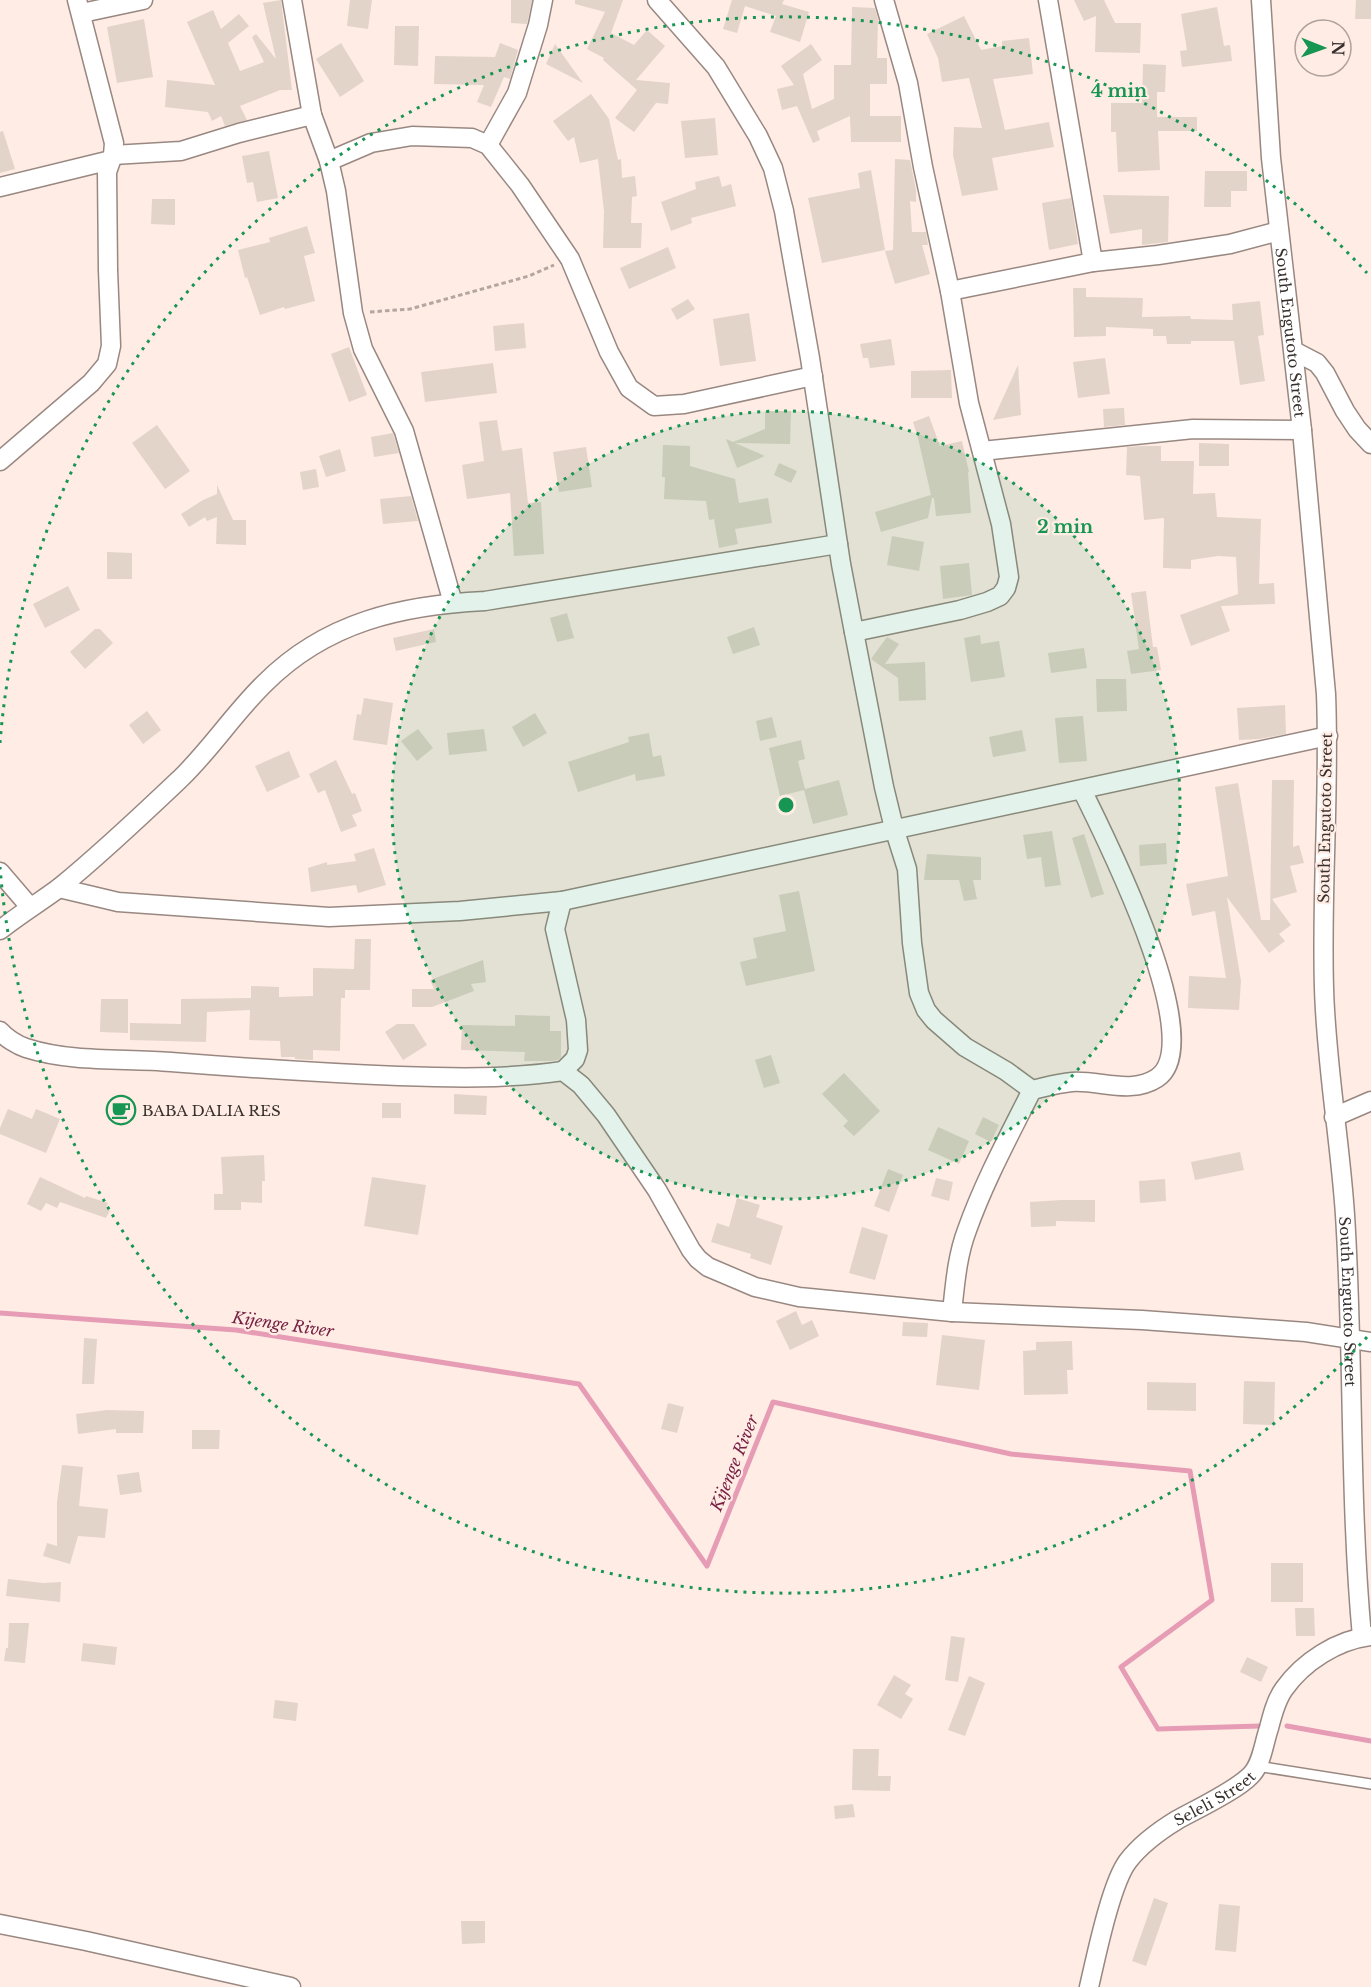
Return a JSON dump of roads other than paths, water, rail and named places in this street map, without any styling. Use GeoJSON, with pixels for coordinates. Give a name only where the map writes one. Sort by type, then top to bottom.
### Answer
{"type":"FeatureCollection","features":[{"type":"Feature","properties":{"kind":"street"},"geometry":{"type":"LineString","coordinates":[[0,461],[91,383],[107,364],[111,346],[106,176],[114,143],[79,6],[143,0]]}},
{"type":"Feature","properties":{"kind":"street"},"geometry":{"type":"LineString","coordinates":[[292,0],[312,115],[329,161],[336,191],[353,313],[363,349],[404,431],[453,603]]}},
{"type":"Feature","properties":{"kind":"street"},"geometry":{"type":"LineString","coordinates":[[488,144],[517,93],[538,26],[543,0]]}},
{"type":"Feature","properties":{"kind":"street"},"geometry":{"type":"LineString","coordinates":[[854,632],[960,610],[1000,596],[1006,588],[1009,577],[1006,554],[969,403],[950,291],[922,167],[908,82],[884,0]]}},
{"type":"Feature","properties":{"kind":"street"},"geometry":{"type":"LineString","coordinates":[[1048,0],[1093,262]]}},
{"type":"Feature","properties":{"kind":"street","name":"South Engutoto Street"},"geometry":{"type":"LineString","coordinates":[[1261,0],[1271,158],[1294,351],[1326,694],[1328,736],[1323,913],[1324,990],[1334,1117],[1345,1214],[1355,1563],[1366,1636]]}},
{"type":"Feature","properties":{"kind":"street"},"geometry":{"type":"LineString","coordinates":[[655,1],[716,68],[737,98],[773,168],[784,211],[813,376],[838,544],[854,632],[894,828],[907,869],[917,987],[926,1010],[934,1020],[965,1047],[1006,1071],[1032,1090],[1070,1082],[1135,1086],[1157,1078],[1168,1066],[1172,1049],[1171,1024],[1162,980],[1127,884],[1082,790]]}},
{"type":"Feature","properties":{"kind":"street"},"geometry":{"type":"LineString","coordinates":[[0,188],[112,158],[181,151],[239,133],[312,115]]}},
{"type":"Feature","properties":{"kind":"street"},"geometry":{"type":"LineString","coordinates":[[329,161],[371,143],[412,136],[472,138],[488,144],[520,185],[570,259],[609,352],[629,388],[654,406],[684,404],[813,376]]}},
{"type":"Feature","properties":{"kind":"street"},"geometry":{"type":"LineString","coordinates":[[950,291],[1093,262],[1230,244],[1279,231]]}},
{"type":"Feature","properties":{"kind":"street"},"geometry":{"type":"LineString","coordinates":[[1294,351],[1317,363],[1345,411],[1371,444]]}},
{"type":"Feature","properties":{"kind":"street"},"geometry":{"type":"LineString","coordinates":[[982,451],[1193,429],[1302,430]]}},
{"type":"Feature","properties":{"kind":"street"},"geometry":{"type":"LineString","coordinates":[[0,930],[59,888],[183,776],[265,683],[294,657],[336,632],[399,610],[496,600],[838,544]]}},
{"type":"Feature","properties":{"kind":"street"},"geometry":{"type":"LineString","coordinates":[[59,888],[117,902],[329,917],[460,911],[562,901],[1328,736]]}},
{"type":"Feature","properties":{"kind":"street"},"geometry":{"type":"LineString","coordinates":[[0,872],[30,908]]}},
{"type":"Feature","properties":{"kind":"street"},"geometry":{"type":"LineString","coordinates":[[0,1031],[4,1036],[24,1047],[61,1055],[99,1059],[311,1073],[414,1076],[505,1078],[563,1071],[575,1059],[578,1050],[576,1020],[555,930],[562,901]]}},
{"type":"Feature","properties":{"kind":"street"},"geometry":{"type":"LineString","coordinates":[[563,1071],[581,1085],[606,1115],[657,1190],[691,1250],[708,1267],[755,1287],[799,1297],[952,1312],[1142,1320],[1306,1332],[1371,1342]]}},
{"type":"Feature","properties":{"kind":"street"},"geometry":{"type":"LineString","coordinates":[[952,1312],[958,1260],[966,1230],[1032,1090]]}},
{"type":"Feature","properties":{"kind":"street"},"geometry":{"type":"LineString","coordinates":[[1334,1117],[1371,1101]]}},
{"type":"Feature","properties":{"kind":"street","name":"Seleli Street"},"geometry":{"type":"LineString","coordinates":[[1089,1987],[1112,1899],[1127,1862],[1149,1839],[1240,1784],[1252,1774],[1257,1766],[1283,1690],[1306,1665],[1325,1652],[1366,1636]]}},
{"type":"Feature","properties":{"kind":"street"},"geometry":{"type":"LineString","coordinates":[[0,1924],[291,1987]]}},
{"type":"Feature","properties":{"kind":"lane"},"geometry":{"type":"LineString","coordinates":[[1257,1766],[1371,1784]]}},
{"type":"Feature","properties":{"kind":"waterway","name":"Kijenge River"},"geometry":{"type":"LineString","coordinates":[[0,1313],[236,1330],[579,1384],[707,1566],[773,1402],[1011,1454],[1190,1471],[1212,1600],[1121,1667],[1158,1729],[1260,1726]]}},
{"type":"Feature","properties":{"kind":"waterway","name":"Kijenge River"},"geometry":{"type":"LineString","coordinates":[[1287,1726],[1371,1741]]}},
{"type":"Feature","properties":{"kind":"place","name":"BABA DALIA RES"},"geometry":{"type":"Point","coordinates":[121,1110]}}]}
